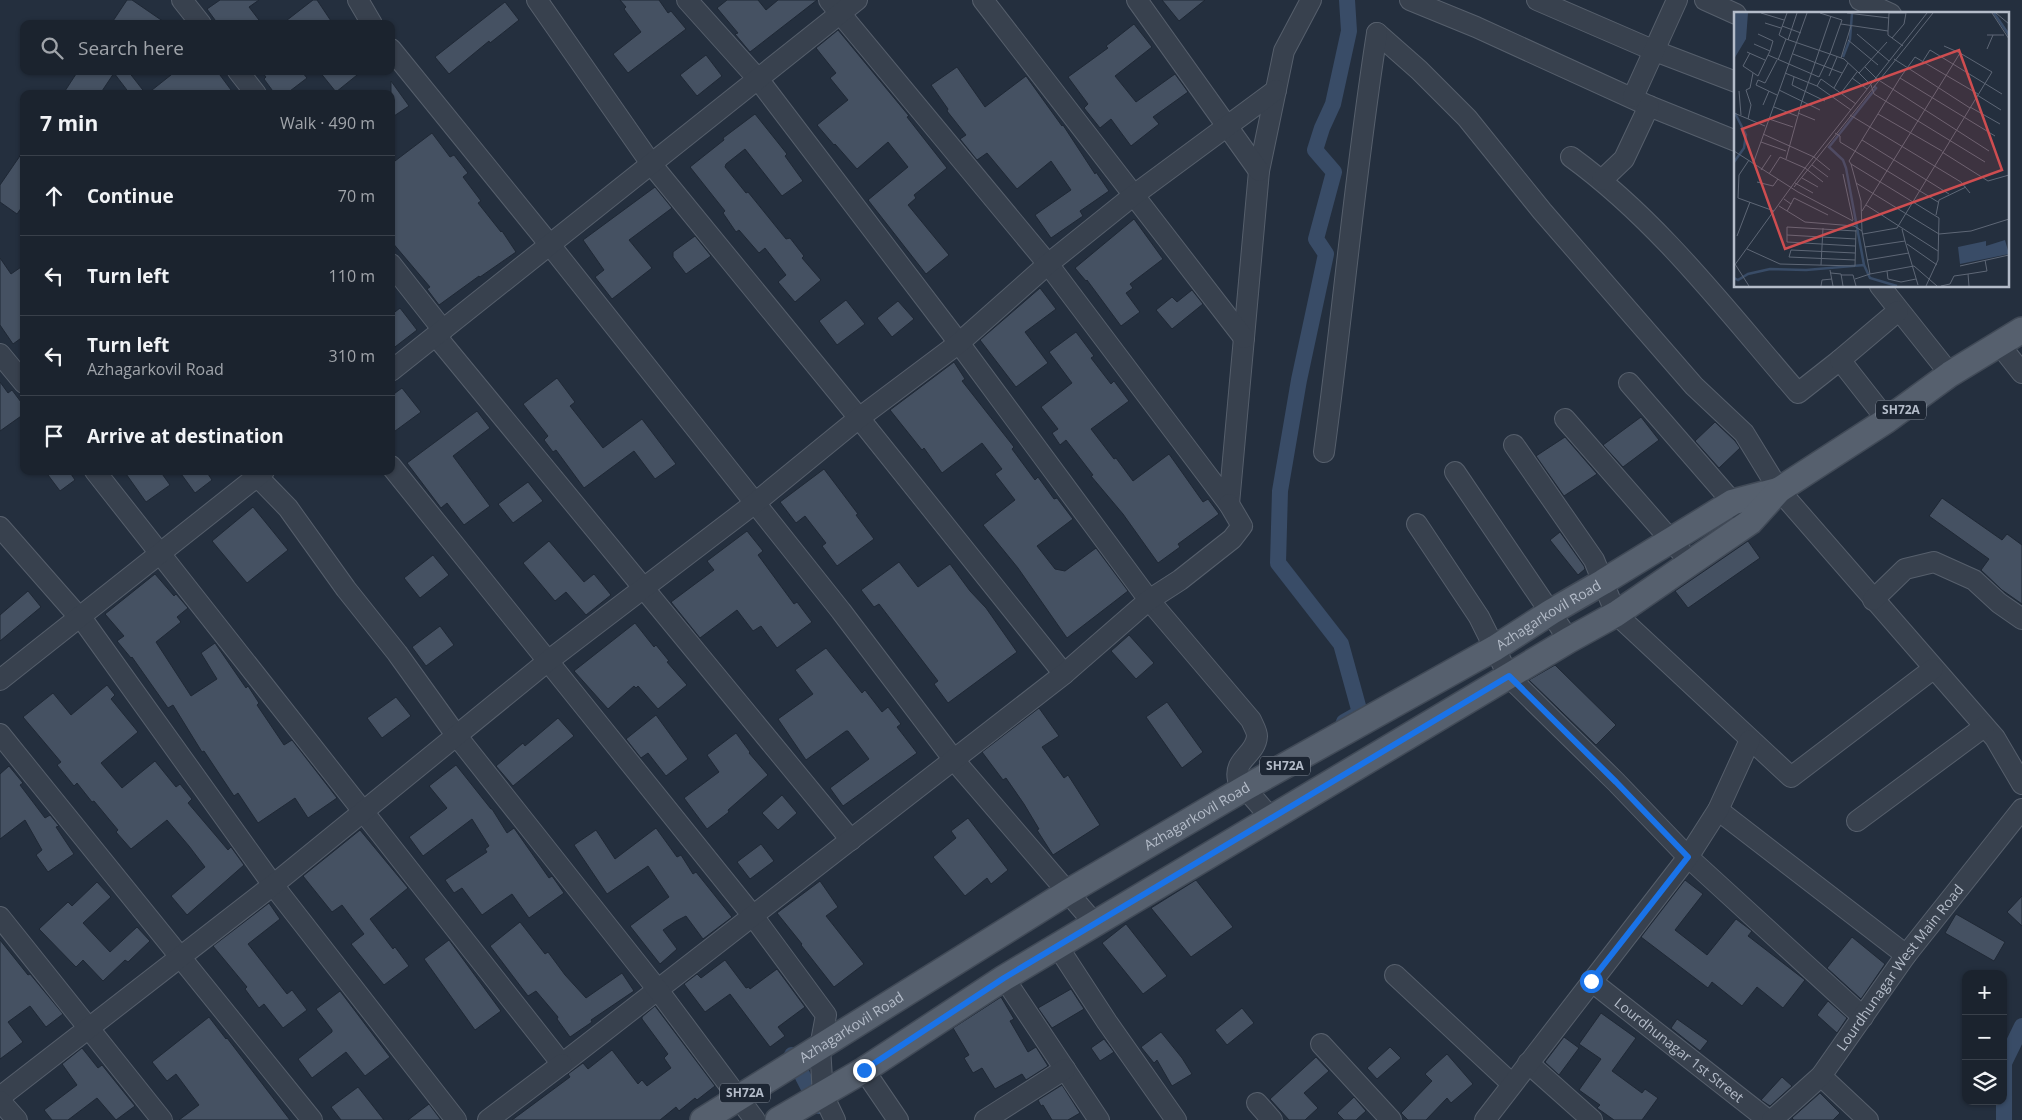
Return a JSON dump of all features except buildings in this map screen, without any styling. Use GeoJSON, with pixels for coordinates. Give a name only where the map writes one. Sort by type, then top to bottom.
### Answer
{"type":"FeatureCollection","features":[{"type":"Feature","properties":{"kind":"main road","name":"Azhagarkovil Road"},"geometry":{"type":"LineString","coordinates":[[778,1120],[864,1070],[1004,978],[1616,614],[1750,522],[1779,490],[1886,420],[1950,374],[2022,330]]}},
{"type":"Feature","properties":{"kind":"main road","name":"Azhagarkovil Road"},"geometry":{"type":"LineString","coordinates":[[703,1120],[810,1049],[1065,889],[1242,784],[1407,698],[1495,648],[1732,502],[1779,490]]}},
{"type":"Feature","properties":{"kind":"main road"},"geometry":{"type":"LineString","coordinates":[[1407,698],[1421,729]]}},
{"type":"Feature","properties":{"kind":"street"},"geometry":{"type":"LineString","coordinates":[[182,0],[198,20]]}},
{"type":"Feature","properties":{"kind":"street"},"geometry":{"type":"LineString","coordinates":[[358,0],[370,20]]}},
{"type":"Feature","properties":{"kind":"street"},"geometry":{"type":"LineString","coordinates":[[537,0],[652,164],[1064,674]]}},
{"type":"Feature","properties":{"kind":"street"},"geometry":{"type":"LineString","coordinates":[[687,0],[758,79],[959,343],[1149,600],[1251,720],[1257,735],[1254,747],[1238,766],[1236,772],[1242,784],[1271,818]]}},
{"type":"Feature","properties":{"kind":"street"},"geometry":{"type":"LineString","coordinates":[[395,368],[758,79],[834,7],[857,0]]}},
{"type":"Feature","properties":{"kind":"street"},"geometry":{"type":"LineString","coordinates":[[983,0],[1244,338]]}},
{"type":"Feature","properties":{"kind":"street"},"geometry":{"type":"LineString","coordinates":[[1138,0],[1259,171]]}},
{"type":"Feature","properties":{"kind":"street"},"geometry":{"type":"LineString","coordinates":[[1229,504],[1259,171],[1284,51],[1311,0]]}},
{"type":"Feature","properties":{"kind":"street"},"geometry":{"type":"LineString","coordinates":[[1410,0],[1734,140]]}},
{"type":"Feature","properties":{"kind":"street"},"geometry":{"type":"LineString","coordinates":[[1536,0],[1734,81]]}},
{"type":"Feature","properties":{"kind":"street"},"geometry":{"type":"LineString","coordinates":[[1602,180],[1624,159],[1655,50],[1677,0]]}},
{"type":"Feature","properties":{"kind":"street"},"geometry":{"type":"LineString","coordinates":[[1704,0],[1734,13]]}},
{"type":"Feature","properties":{"kind":"street"},"geometry":{"type":"LineString","coordinates":[[1860,0],[1887,12]]}},
{"type":"Feature","properties":{"kind":"street"},"geometry":{"type":"LineString","coordinates":[[488,1120],[1064,674],[1149,600],[1180,580],[1232,539],[1242,526],[1229,504],[1048,264],[834,7]]}},
{"type":"Feature","properties":{"kind":"street"},"geometry":{"type":"LineString","coordinates":[[1324,452],[1339,339],[1362,126],[1377,33],[1419,70],[1467,118],[1542,211],[1694,386],[1744,433],[1779,490],[1994,738],[2022,784]]}},
{"type":"Feature","properties":{"kind":"street"},"geometry":{"type":"LineString","coordinates":[[395,54],[550,245],[841,611],[954,760],[1095,924]]}},
{"type":"Feature","properties":{"kind":"street"},"geometry":{"type":"LineString","coordinates":[[241,75],[253,90]]}},
{"type":"Feature","properties":{"kind":"street"},"geometry":{"type":"LineString","coordinates":[[0,1097],[273,886],[548,661],[755,503],[859,418],[959,343],[1048,264],[1134,196],[1276,90]]}},
{"type":"Feature","properties":{"kind":"street"},"geometry":{"type":"LineString","coordinates":[[1571,157],[1602,180],[1686,262],[1798,393],[1898,311]]}},
{"type":"Feature","properties":{"kind":"street"},"geometry":{"type":"LineString","coordinates":[[395,270],[439,333],[644,589],[851,840]]}},
{"type":"Feature","properties":{"kind":"street"},"geometry":{"type":"LineString","coordinates":[[1881,288],[1950,374]]}},
{"type":"Feature","properties":{"kind":"street"},"geometry":{"type":"LineString","coordinates":[[2000,344],[2022,373]]}},
{"type":"Feature","properties":{"kind":"street"},"geometry":{"type":"LineString","coordinates":[[0,354],[20,379]]}},
{"type":"Feature","properties":{"kind":"street"},"geometry":{"type":"LineString","coordinates":[[1840,360],[1886,420]]}},
{"type":"Feature","properties":{"kind":"street"},"geometry":{"type":"LineString","coordinates":[[1629,383],[1750,522]]}},
{"type":"Feature","properties":{"kind":"street"},"geometry":{"type":"LineString","coordinates":[[1565,419],[1690,562]]}},
{"type":"Feature","properties":{"kind":"street"},"geometry":{"type":"LineString","coordinates":[[1514,444],[1594,560],[1616,614],[1791,777],[1933,669]]}},
{"type":"Feature","properties":{"kind":"street"},"geometry":{"type":"LineString","coordinates":[[395,471],[753,916],[826,1015],[810,1049],[816,1098],[835,1120]]}},
{"type":"Feature","properties":{"kind":"street"},"geometry":{"type":"LineString","coordinates":[[1456,472],[1570,640]]}},
{"type":"Feature","properties":{"kind":"street"},"geometry":{"type":"LineString","coordinates":[[98,475],[562,1064]]}},
{"type":"Feature","properties":{"kind":"street"},"geometry":{"type":"LineString","coordinates":[[0,680],[256,475]]}},
{"type":"Feature","properties":{"kind":"street"},"geometry":{"type":"LineString","coordinates":[[260,475],[288,508],[346,589],[397,653],[456,736],[658,990],[754,1120]]}},
{"type":"Feature","properties":{"kind":"street"},"geometry":{"type":"LineString","coordinates":[[1416,524],[1479,617],[1509,676],[1616,782],[1688,857],[1863,1017]]}},
{"type":"Feature","properties":{"kind":"street"},"geometry":{"type":"LineString","coordinates":[[0,527],[80,617],[273,886],[456,1120]]}},
{"type":"Feature","properties":{"kind":"street"},"geometry":{"type":"LineString","coordinates":[[1873,600],[1905,568],[1934,562],[1974,580],[1999,603],[2022,619]]}},
{"type":"Feature","properties":{"kind":"street"},"geometry":{"type":"LineString","coordinates":[[1857,821],[1984,727]]}},
{"type":"Feature","properties":{"kind":"street"},"geometry":{"type":"LineString","coordinates":[[0,734],[312,1120]]}},
{"type":"Feature","properties":{"kind":"street"},"geometry":{"type":"LineString","coordinates":[[1485,1120],[1688,857],[1718,810],[1750,740]]}},
{"type":"Feature","properties":{"kind":"street","name":"Lourdhunagar West Main Road"},"geometry":{"type":"LineString","coordinates":[[1772,1120],[1821,1076],[1906,955],[2022,809]]}},
{"type":"Feature","properties":{"kind":"street"},"geometry":{"type":"LineString","coordinates":[[1718,810],[1906,955]]}},
{"type":"Feature","properties":{"kind":"street"},"geometry":{"type":"LineString","coordinates":[[0,917],[162,1120]]}},
{"type":"Feature","properties":{"kind":"street"},"geometry":{"type":"LineString","coordinates":[[1058,947],[1107,1022],[1176,1120]]}},
{"type":"Feature","properties":{"kind":"street"},"geometry":{"type":"LineString","coordinates":[[1395,975],[1512,1084]]}},
{"type":"Feature","properties":{"kind":"street"},"geometry":{"type":"LineString","coordinates":[[1004,978],[1099,1120]]}},
{"type":"Feature","properties":{"kind":"street","name":"Lourdhunagar 1st Street"},"geometry":{"type":"LineString","coordinates":[[1591,981],[1768,1120]]}},
{"type":"Feature","properties":{"kind":"street"},"geometry":{"type":"LineString","coordinates":[[1321,1044],[1391,1120]]}},
{"type":"Feature","properties":{"kind":"street"},"geometry":{"type":"LineString","coordinates":[[1528,1063],[1592,1120]]}},
{"type":"Feature","properties":{"kind":"street"},"geometry":{"type":"LineString","coordinates":[[985,1120],[1065,1069]]}},
{"type":"Feature","properties":{"kind":"street"},"geometry":{"type":"LineString","coordinates":[[864,1070],[898,1120]]}},
{"type":"Feature","properties":{"kind":"street"},"geometry":{"type":"LineString","coordinates":[[1821,1076],[1868,1120]]}},
{"type":"Feature","properties":{"kind":"street"},"geometry":{"type":"LineString","coordinates":[[0,1101],[17,1120]]}},
{"type":"Feature","properties":{"kind":"street"},"geometry":{"type":"LineString","coordinates":[[1257,1103],[1272,1120]]}},
{"type":"Feature","properties":{"kind":"waterway"},"geometry":{"type":"LineString","coordinates":[[1344,722],[1360,713],[1341,644],[1278,563],[1280,491],[1299,380],[1326,254],[1316,239],[1334,172],[1315,150],[1333,104],[1349,31],[1347,0]]}},
{"type":"Feature","properties":{"kind":"waterway"},"geometry":{"type":"LineString","coordinates":[[2004,1120],[2004,1063],[2022,1026]]}},
{"type":"Feature","properties":{"kind":"waterway"},"geometry":{"type":"LineString","coordinates":[[792,1055],[818,1106]]}},
{"type":"Feature","properties":{"kind":"route"},"geometry":{"type":"LineString","coordinates":[[864,1070],[1004,978],[1509,676],[1616,782],[1688,857],[1591,981]]}}]}
